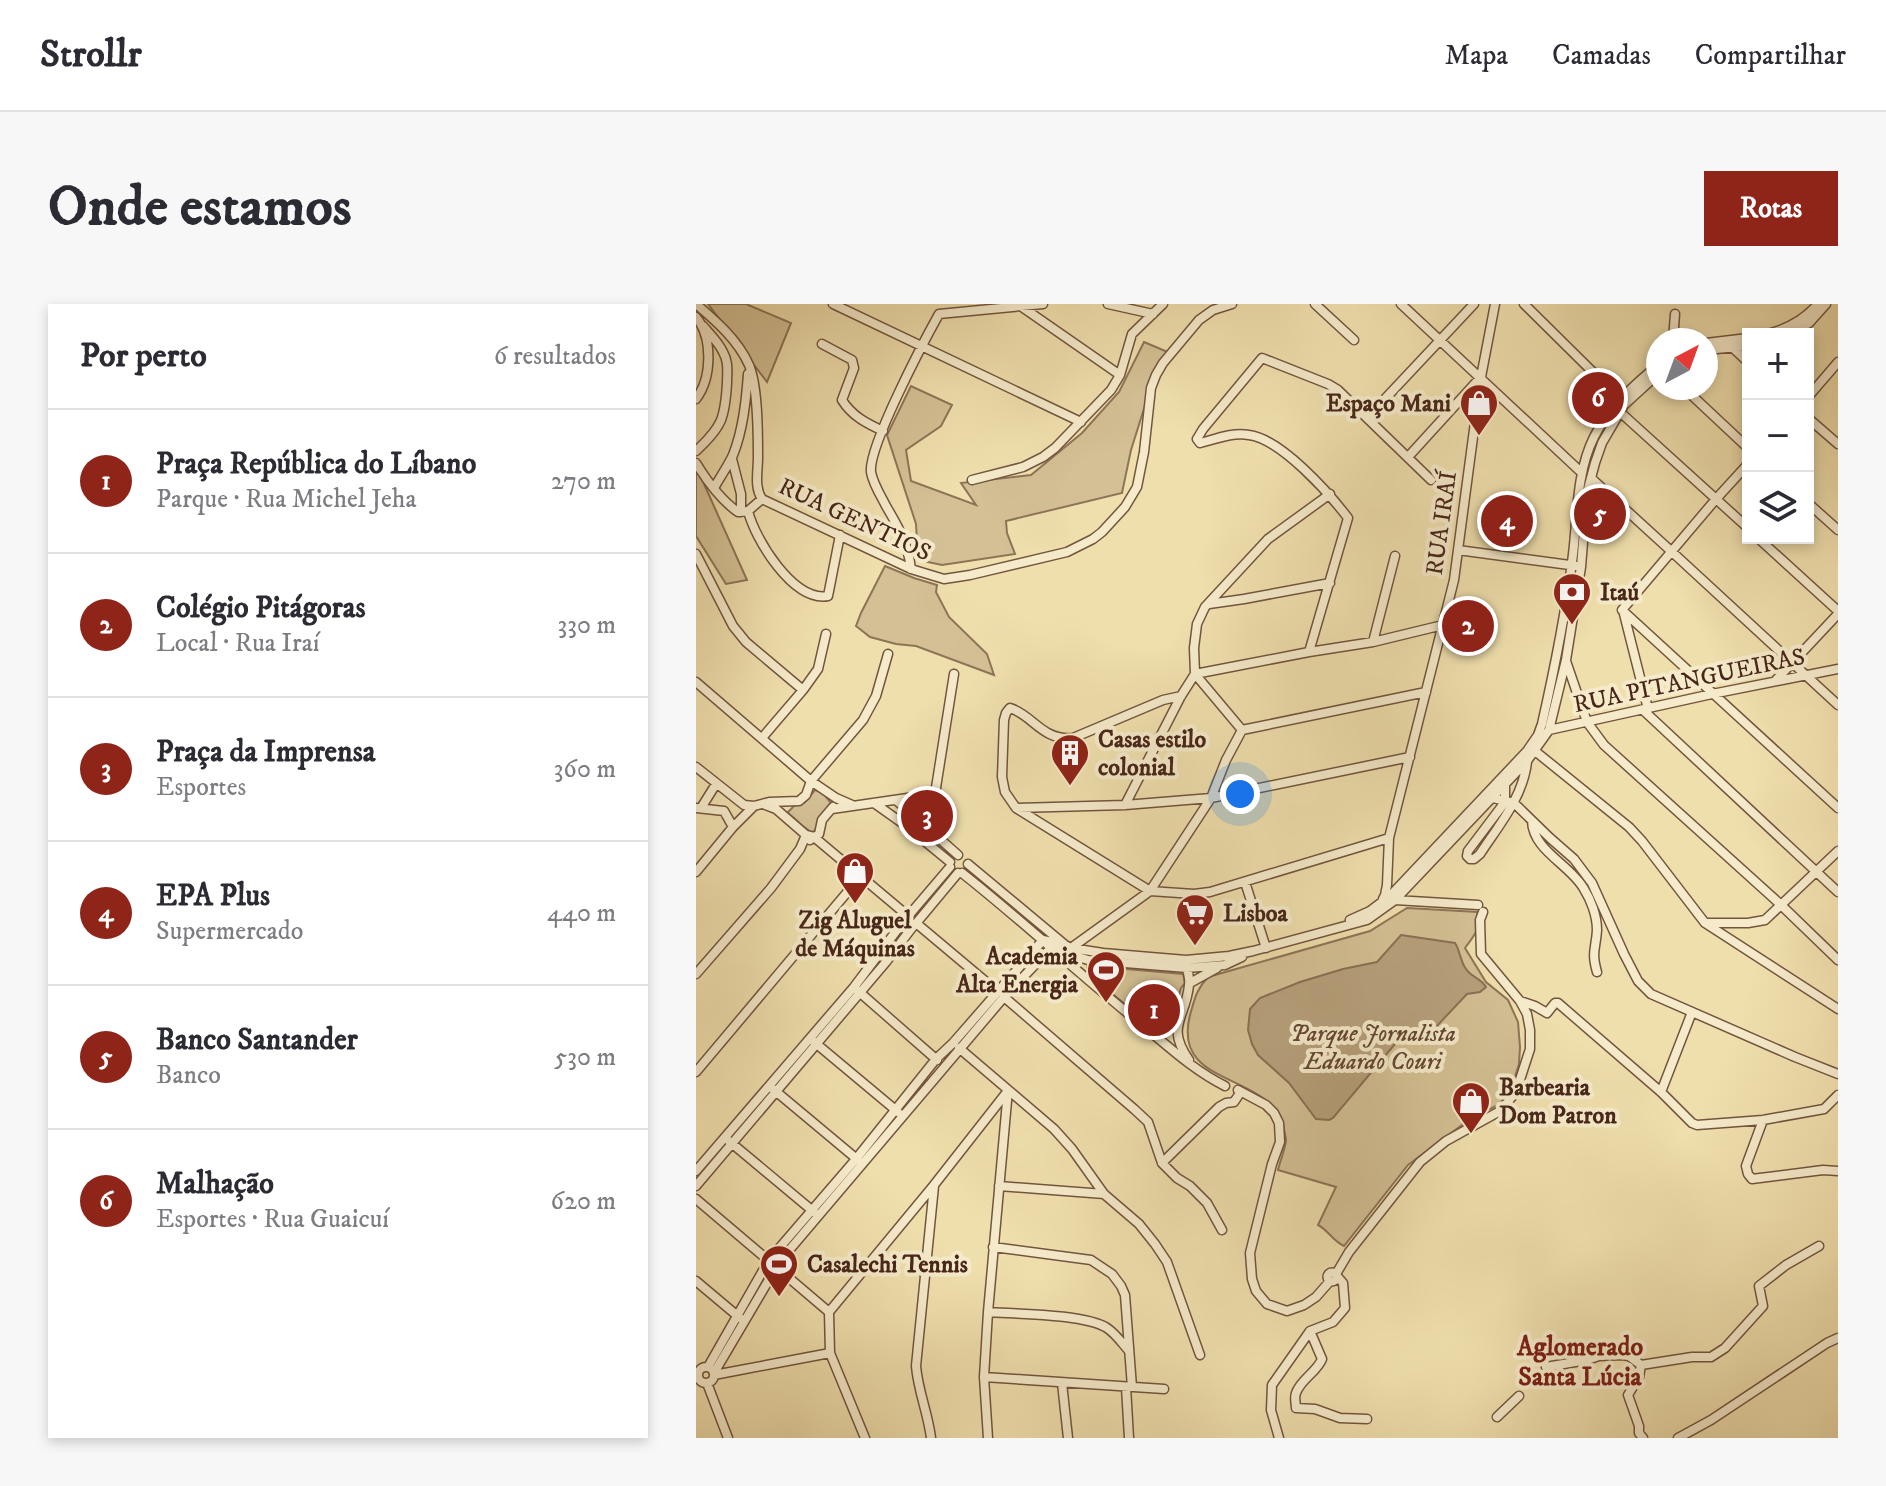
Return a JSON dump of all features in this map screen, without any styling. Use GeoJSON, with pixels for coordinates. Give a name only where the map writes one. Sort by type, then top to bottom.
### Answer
{"type":"FeatureCollection","features":[{"type":"Feature","properties":{"kind":"street","name":"RUA GENTIOS"},"geometry":{"type":"LineString","coordinates":[[696,304],[718,322],[749,365],[756,412],[757,491],[762,499],[911,569],[944,579],[1067,552],[1102,532],[1125,507],[1137,487],[1151,388],[1156,375],[1199,320],[1213,310],[1232,304]]}},
{"type":"Feature","properties":{"kind":"street"},"geometry":{"type":"LineString","coordinates":[[833,304],[1081,422]]}},
{"type":"Feature","properties":{"kind":"street"},"geometry":{"type":"LineString","coordinates":[[911,569],[908,549],[876,488],[871,471],[874,452],[921,347],[939,314],[1043,304]]}},
{"type":"Feature","properties":{"kind":"street"},"geometry":{"type":"LineString","coordinates":[[1108,304],[1153,314]]}},
{"type":"Feature","properties":{"kind":"street"},"geometry":{"type":"LineString","coordinates":[[972,480],[1023,467],[1055,448],[1111,390],[1120,375],[1132,334],[1163,304]]}},
{"type":"Feature","properties":{"kind":"street"},"geometry":{"type":"LineString","coordinates":[[1315,304],[1354,340]]}},
{"type":"Feature","properties":{"kind":"street"},"geometry":{"type":"LineString","coordinates":[[1401,304],[1581,472],[1587,482],[1587,493]]}},
{"type":"Feature","properties":{"kind":"street"},"geometry":{"type":"LineString","coordinates":[[1367,418],[1474,304]]}},
{"type":"Feature","properties":{"kind":"street","name":"RUA IRAÍ"},"geometry":{"type":"LineString","coordinates":[[1382,907],[1387,885],[1389,838],[1454,580],[1481,377],[1495,304]]}},
{"type":"Feature","properties":{"kind":"street"},"geometry":{"type":"LineString","coordinates":[[1524,304],[1623,399]]}},
{"type":"Feature","properties":{"kind":"street"},"geometry":{"type":"LineString","coordinates":[[1787,328],[1819,304]]}},
{"type":"Feature","properties":{"kind":"street"},"geometry":{"type":"LineString","coordinates":[[1800,328],[1809,323],[1819,304]]}},
{"type":"Feature","properties":{"kind":"street"},"geometry":{"type":"LineString","coordinates":[[1021,306],[1120,375]]}},
{"type":"Feature","properties":{"kind":"street"},"geometry":{"type":"LineString","coordinates":[[1674,328],[1675,314]]}},
{"type":"Feature","properties":{"kind":"street"},"geometry":{"type":"LineString","coordinates":[[696,317],[723,351],[728,364],[725,410],[720,424],[696,451]]}},
{"type":"Feature","properties":{"kind":"street"},"geometry":{"type":"LineString","coordinates":[[696,399],[707,380],[708,340],[703,326]]}},
{"type":"Feature","properties":{"kind":"street"},"geometry":{"type":"LineString","coordinates":[[1718,342],[1742,339]]}},
{"type":"Feature","properties":{"kind":"street"},"geometry":{"type":"LineString","coordinates":[[1733,348],[1742,340]]}},
{"type":"Feature","properties":{"kind":"street"},"geometry":{"type":"LineString","coordinates":[[822,344],[852,360],[854,368],[842,400],[846,406],[866,423],[883,431]]}},
{"type":"Feature","properties":{"kind":"street"},"geometry":{"type":"LineString","coordinates":[[1718,349],[1742,347]]}},
{"type":"Feature","properties":{"kind":"street"},"geometry":{"type":"LineString","coordinates":[[1733,348],[1742,356]]}},
{"type":"Feature","properties":{"kind":"street"},"geometry":{"type":"LineString","coordinates":[[1309,652],[1348,518],[1330,494],[1278,448],[1252,435],[1234,434],[1200,443],[1197,439],[1203,429],[1262,358],[1338,390],[1431,480]]}},
{"type":"Feature","properties":{"kind":"street"},"geometry":{"type":"LineString","coordinates":[[1814,390],[1838,362]]}},
{"type":"Feature","properties":{"kind":"street"},"geometry":{"type":"LineString","coordinates":[[1469,366],[1484,364]]}},
{"type":"Feature","properties":{"kind":"street"},"geometry":{"type":"LineString","coordinates":[[714,488],[732,459],[746,403],[749,365]]}},
{"type":"Feature","properties":{"kind":"street"},"geometry":{"type":"LineString","coordinates":[[1408,457],[1481,377]]}},
{"type":"Feature","properties":{"kind":"street"},"geometry":{"type":"LineString","coordinates":[[1043,940],[1103,953],[1186,964],[1266,948],[1367,920],[1392,898],[1527,751],[1538,735],[1576,566],[1581,472],[1593,438],[1623,399],[1646,377]]}},
{"type":"Feature","properties":{"kind":"street"},"geometry":{"type":"LineString","coordinates":[[1402,887],[1493,798],[1527,761],[1549,730],[1566,660],[1576,566],[1591,478],[1602,443],[1620,412],[1623,399],[1646,383]]}},
{"type":"Feature","properties":{"kind":"street"},"geometry":{"type":"LineString","coordinates":[[1697,400],[1742,442]]}},
{"type":"Feature","properties":{"kind":"street"},"geometry":{"type":"LineString","coordinates":[[1620,412],[1742,523]]}},
{"type":"Feature","properties":{"kind":"street"},"geometry":{"type":"LineString","coordinates":[[1814,423],[1838,444]]}},
{"type":"Feature","properties":{"kind":"street"},"geometry":{"type":"LineString","coordinates":[[732,459],[745,511],[769,555],[789,580],[822,598],[828,596],[840,535]]}},
{"type":"Feature","properties":{"kind":"street"},"geometry":{"type":"LineString","coordinates":[[696,463],[706,480],[738,512],[745,511],[762,499]]}},
{"type":"Feature","properties":{"kind":"street"},"geometry":{"type":"LineString","coordinates":[[1622,610],[1742,471]]}},
{"type":"Feature","properties":{"kind":"street"},"geometry":{"type":"LineString","coordinates":[[1591,478],[1838,705]]}},
{"type":"Feature","properties":{"kind":"street"},"geometry":{"type":"LineString","coordinates":[[1125,805],[1195,674],[1197,624],[1208,604],[1268,539],[1330,494]]}},
{"type":"Feature","properties":{"kind":"street"},"geometry":{"type":"LineString","coordinates":[[1814,508],[1838,530]]}},
{"type":"Feature","properties":{"kind":"street"},"geometry":{"type":"LineString","coordinates":[[1764,544],[1838,612],[1776,681]]}},
{"type":"Feature","properties":{"kind":"street"},"geometry":{"type":"LineString","coordinates":[[1458,550],[1576,566]]}},
{"type":"Feature","properties":{"kind":"street"},"geometry":{"type":"LineString","coordinates":[[696,554],[733,626],[746,642],[803,690]]}},
{"type":"Feature","properties":{"kind":"street"},"geometry":{"type":"LineString","coordinates":[[1373,642],[1395,556]]}},
{"type":"Feature","properties":{"kind":"street"},"geometry":{"type":"LineString","coordinates":[[1208,604],[1330,583]]}},
{"type":"Feature","properties":{"kind":"street"},"geometry":{"type":"LineString","coordinates":[[1622,610],[1838,808]]}},
{"type":"Feature","properties":{"kind":"street"},"geometry":{"type":"LineString","coordinates":[[1622,610],[1646,709],[1838,892]]}},
{"type":"Feature","properties":{"kind":"street"},"geometry":{"type":"LineString","coordinates":[[1195,674],[1373,642],[1443,625]]}},
{"type":"Feature","properties":{"kind":"street"},"geometry":{"type":"LineString","coordinates":[[762,738],[818,669],[826,634]]}},
{"type":"Feature","properties":{"kind":"street"},"geometry":{"type":"LineString","coordinates":[[1558,653],[1566,660],[1587,722],[1604,745],[1838,960]]}},
{"type":"Feature","properties":{"kind":"street"},"geometry":{"type":"LineString","coordinates":[[696,767],[744,805],[803,799],[863,720],[876,696],[888,654]]}},
{"type":"Feature","properties":{"kind":"street","name":"RUA PITANGUEIRAS"},"geometry":{"type":"LineString","coordinates":[[1549,730],[1838,669]]}},
{"type":"Feature","properties":{"kind":"street"},"geometry":{"type":"LineString","coordinates":[[936,835],[935,794],[954,674]]}},
{"type":"Feature","properties":{"kind":"street"},"geometry":{"type":"LineString","coordinates":[[1195,674],[1242,730]]}},
{"type":"Feature","properties":{"kind":"street"},"geometry":{"type":"LineString","coordinates":[[696,682],[813,785],[852,805]]}},
{"type":"Feature","properties":{"kind":"street"},"geometry":{"type":"LineString","coordinates":[[1242,730],[1426,692]]}},
{"type":"Feature","properties":{"kind":"street"},"geometry":{"type":"LineString","coordinates":[[1181,696],[1163,700],[1064,739],[1038,728],[1010,708],[1004,720],[1002,777],[1005,792],[1016,808],[1150,891],[1210,892],[1389,838]]}},
{"type":"Feature","properties":{"kind":"street"},"geometry":{"type":"LineString","coordinates":[[1068,946],[1150,891],[1211,798],[1242,730]]}},
{"type":"Feature","properties":{"kind":"street"},"geometry":{"type":"LineString","coordinates":[[1535,751],[1629,827],[1705,923],[1838,1009]]}},
{"type":"Feature","properties":{"kind":"street"},"geometry":{"type":"LineString","coordinates":[[1016,808],[1125,805],[1211,798],[1410,757]]}},
{"type":"Feature","properties":{"kind":"street"},"geometry":{"type":"LineString","coordinates":[[1513,800],[1470,849],[1467,856],[1470,859],[1480,854],[1513,800],[1527,761]]}},
{"type":"Feature","properties":{"kind":"street"},"geometry":{"type":"LineString","coordinates":[[1504,786],[1509,771]]}},
{"type":"Feature","properties":{"kind":"street"},"geometry":{"type":"LineString","coordinates":[[716,784],[699,808],[724,811],[733,827]]}},
{"type":"Feature","properties":{"kind":"street"},"geometry":{"type":"LineString","coordinates":[[1504,786],[1532,820],[1574,859],[1592,883],[1638,981],[1651,994],[1838,1074]]}},
{"type":"Feature","properties":{"kind":"street"},"geometry":{"type":"LineString","coordinates":[[832,809],[935,794]]}},
{"type":"Feature","properties":{"kind":"street"},"geometry":{"type":"LineString","coordinates":[[696,974],[771,888],[806,839],[821,831],[822,820],[832,809],[836,798]]}},
{"type":"Feature","properties":{"kind":"street"},"geometry":{"type":"LineString","coordinates":[[1493,798],[1513,800]]}},
{"type":"Feature","properties":{"kind":"street"},"geometry":{"type":"LineString","coordinates":[[897,801],[905,825]]}},
{"type":"Feature","properties":{"kind":"street"},"geometry":{"type":"LineString","coordinates":[[897,801],[1068,946]]}},
{"type":"Feature","properties":{"kind":"street"},"geometry":{"type":"LineString","coordinates":[[784,815],[791,802]]}},
{"type":"Feature","properties":{"kind":"street"},"geometry":{"type":"LineString","coordinates":[[873,802],[905,825],[1083,977],[1207,1077],[1223,1095],[1234,1102],[1238,1093]]}},
{"type":"Feature","properties":{"kind":"street"},"geometry":{"type":"LineString","coordinates":[[758,805],[776,809],[810,836],[1134,1109],[1148,1122],[1162,1163],[1207,1203],[1222,1230]]}},
{"type":"Feature","properties":{"kind":"street"},"geometry":{"type":"LineString","coordinates":[[696,872],[733,827],[758,805]]}},
{"type":"Feature","properties":{"kind":"street"},"geometry":{"type":"LineString","coordinates":[[1532,820],[1532,828],[1544,848],[1583,887],[1595,915],[1597,929],[1593,956],[1597,972]]}},
{"type":"Feature","properties":{"kind":"street"},"geometry":{"type":"LineString","coordinates":[[1705,923],[1765,920],[1838,851]]}},
{"type":"Feature","properties":{"kind":"street"},"geometry":{"type":"LineString","coordinates":[[955,869],[953,857],[958,855]]}},
{"type":"Feature","properties":{"kind":"street"},"geometry":{"type":"LineString","coordinates":[[696,1186],[729,1141],[912,919],[955,869],[967,869],[968,864]]}},
{"type":"Feature","properties":{"kind":"street"},"geometry":{"type":"LineString","coordinates":[[696,1072],[860,877]]}},
{"type":"Feature","properties":{"kind":"street"},"geometry":{"type":"LineString","coordinates":[[1245,882],[1266,948]]}},
{"type":"Feature","properties":{"kind":"street"},"geometry":{"type":"LineString","coordinates":[[1392,898],[1387,885],[1402,887],[1417,901]]}},
{"type":"Feature","properties":{"kind":"street"},"geometry":{"type":"LineString","coordinates":[[1162,1163],[1217,1109],[1223,1095],[1233,1086],[1238,1093],[1271,1109],[1279,1123],[1280,1142],[1250,1253],[1252,1279],[1256,1291],[1267,1304],[1282,1310],[1300,1308],[1316,1297],[1420,1162],[1446,1141],[1500,1111],[1516,1092],[1531,1041],[1527,1014],[1518,998],[1481,954],[1479,912],[1464,906],[1392,898]]}},
{"type":"Feature","properties":{"kind":"street"},"geometry":{"type":"LineString","coordinates":[[706,1371],[773,1263],[814,1213],[903,1117],[1043,940]]}},
{"type":"Feature","properties":{"kind":"street"},"geometry":{"type":"LineString","coordinates":[[1000,994],[1051,948]]}},
{"type":"Feature","properties":{"kind":"street"},"geometry":{"type":"LineString","coordinates":[[1051,948],[1088,960],[1225,965]]}},
{"type":"Feature","properties":{"kind":"street"},"geometry":{"type":"LineString","coordinates":[[1190,983],[1253,951]]}},
{"type":"Feature","properties":{"kind":"street"},"geometry":{"type":"LineString","coordinates":[[1083,977],[1082,964],[1103,953]]}},
{"type":"Feature","properties":{"kind":"street"},"geometry":{"type":"LineString","coordinates":[[1186,964],[1190,983],[1177,1027],[1180,1045],[1196,1070]]}},
{"type":"Feature","properties":{"kind":"street"},"geometry":{"type":"LineString","coordinates":[[856,990],[944,1066]]}},
{"type":"Feature","properties":{"kind":"street"},"geometry":{"type":"LineString","coordinates":[[1518,998],[1547,1013],[1558,1003],[1697,1125],[1763,1120],[1824,1109],[1838,1095]]}},
{"type":"Feature","properties":{"kind":"street"},"geometry":{"type":"LineString","coordinates":[[1661,1092],[1692,1012]]}},
{"type":"Feature","properties":{"kind":"street"},"geometry":{"type":"LineString","coordinates":[[1157,1037],[1166,1036],[1177,1027]]}},
{"type":"Feature","properties":{"kind":"street"},"geometry":{"type":"LineString","coordinates":[[813,1041],[903,1117]]}},
{"type":"Feature","properties":{"kind":"street"},"geometry":{"type":"LineString","coordinates":[[860,1162],[895,1109],[936,1059],[957,1046]]}},
{"type":"Feature","properties":{"kind":"street"},"geometry":{"type":"LineString","coordinates":[[957,1046],[1054,1129],[1104,1194],[1139,1224],[1167,1262],[1200,1355]]}},
{"type":"Feature","properties":{"kind":"street"},"geometry":{"type":"LineString","coordinates":[[773,1088],[860,1162]]}},
{"type":"Feature","properties":{"kind":"street"},"geometry":{"type":"LineString","coordinates":[[865,1438],[830,1353],[829,1312],[1008,1090]]}},
{"type":"Feature","properties":{"kind":"street"},"geometry":{"type":"LineString","coordinates":[[988,1438],[984,1377],[1008,1090]]}},
{"type":"Feature","properties":{"kind":"street"},"geometry":{"type":"LineString","coordinates":[[1763,1120],[1746,1166],[1752,1179],[1838,1171]]}},
{"type":"Feature","properties":{"kind":"street"},"geometry":{"type":"LineString","coordinates":[[696,1171],[729,1141]]}},
{"type":"Feature","properties":{"kind":"street"},"geometry":{"type":"LineString","coordinates":[[729,1141],[814,1213]]}},
{"type":"Feature","properties":{"kind":"street"},"geometry":{"type":"LineString","coordinates":[[931,1438],[916,1366],[934,1185]]}},
{"type":"Feature","properties":{"kind":"street"},"geometry":{"type":"LineString","coordinates":[[999,1186],[1104,1194]]}},
{"type":"Feature","properties":{"kind":"street"},"geometry":{"type":"LineString","coordinates":[[696,1199],[829,1312]]}},
{"type":"Feature","properties":{"kind":"street"},"geometry":{"type":"LineString","coordinates":[[1546,1367],[1599,1356],[1629,1356],[1641,1365],[1711,1357],[1720,1352],[1763,1306],[1759,1286],[1786,1265],[1819,1246]]}},
{"type":"Feature","properties":{"kind":"street"},"geometry":{"type":"LineString","coordinates":[[993,1247],[1091,1260],[1112,1274],[1121,1286],[1125,1295],[1129,1352],[1129,1438]]}},
{"type":"Feature","properties":{"kind":"street"},"geometry":{"type":"LineString","coordinates":[[1279,1438],[1271,1410],[1272,1385],[1310,1331],[1333,1322],[1345,1308],[1343,1283],[1332,1277]]}},
{"type":"Feature","properties":{"kind":"street"},"geometry":{"type":"LineString","coordinates":[[696,1281],[741,1318]]}},
{"type":"Feature","properties":{"kind":"street"},"geometry":{"type":"LineString","coordinates":[[988,1312],[1093,1322],[1115,1333],[1129,1352]]}},
{"type":"Feature","properties":{"kind":"street"},"geometry":{"type":"LineString","coordinates":[[1310,1331],[1322,1359],[1296,1394],[1296,1408],[1315,1409],[1340,1418],[1367,1419]]}},
{"type":"Feature","properties":{"kind":"street"},"geometry":{"type":"LineString","coordinates":[[1678,1438],[1838,1338]]}},
{"type":"Feature","properties":{"kind":"street"},"geometry":{"type":"LineString","coordinates":[[728,1438],[698,1374],[830,1353]]}},
{"type":"Feature","properties":{"kind":"street"},"geometry":{"type":"LineString","coordinates":[[1641,1365],[1639,1377],[1628,1395],[1643,1438]]}},
{"type":"Feature","properties":{"kind":"street"},"geometry":{"type":"LineString","coordinates":[[701,1383],[710,1382],[706,1371]]}},
{"type":"Feature","properties":{"kind":"street"},"geometry":{"type":"LineString","coordinates":[[984,1377],[1164,1389]]}},
{"type":"Feature","properties":{"kind":"street"},"geometry":{"type":"LineString","coordinates":[[1062,1383],[1068,1438]]}},
{"type":"Feature","properties":{"kind":"street"},"geometry":{"type":"LineString","coordinates":[[1497,1417],[1519,1396]]}},
{"type":"Feature","properties":{"kind":"green space"},"geometry":{"type":"Polygon","coordinates":[[[708,304],[746,304],[791,323],[767,382],[708,304]]]}},
{"type":"Feature","properties":{"kind":"green space"},"geometry":{"type":"Polygon","coordinates":[[[1144,342],[1170,353],[1154,377],[1131,450],[1122,493],[1006,521],[1015,554],[942,565],[918,560],[916,524],[887,435],[911,386],[952,405],[941,426],[906,450],[911,481],[976,505],[961,483],[1031,475],[1082,433],[1119,392],[1144,342]]]}},
{"type":"Feature","properties":{"kind":"green space"},"geometry":{"type":"Polygon","coordinates":[[[696,466],[747,580],[726,584],[696,536],[696,466]]]}},
{"type":"Feature","properties":{"kind":"green space"},"geometry":{"type":"Polygon","coordinates":[[[885,566],[937,585],[936,592],[949,617],[987,654],[994,675],[916,646],[870,637],[856,626],[885,566]]]}},
{"type":"Feature","properties":{"kind":"green space"},"geometry":{"type":"Polygon","coordinates":[[[815,790],[822,792],[831,803],[812,832],[788,812],[805,802],[815,790]]]}},
{"type":"Feature","properties":{"kind":"green space","name":"Parque Jornalista Eduardo Couri"},"geometry":{"type":"Polygon","coordinates":[[[1407,908],[1478,912],[1477,929],[1465,948],[1486,982],[1508,1000],[1518,1022],[1519,1064],[1503,1100],[1470,1119],[1408,1165],[1344,1246],[1318,1225],[1336,1187],[1278,1170],[1286,1140],[1275,1110],[1261,1097],[1208,1068],[1195,1056],[1188,1039],[1190,1015],[1198,990],[1208,977],[1370,931],[1407,908]]]}},
{"type":"Feature","properties":{"kind":"green space"},"geometry":{"type":"Polygon","coordinates":[[[1091,963],[1104,967],[1183,974],[1185,983],[1170,1030],[1163,1034],[1154,1032],[1154,1028],[1087,973],[1087,966],[1091,963]]]}},
{"type":"Feature","properties":{"kind":"shaded area"},"geometry":{"type":"Polygon","coordinates":[[[1401,935],[1455,943],[1466,969],[1486,987],[1480,992],[1467,994],[1434,1029],[1401,1039],[1333,1118],[1316,1119],[1289,1083],[1258,1055],[1248,1030],[1250,1009],[1260,998],[1300,982],[1377,962],[1401,935]]]}},
{"type":"Feature","properties":{"kind":"place","name":"Malhação"},"geometry":{"type":"Point","coordinates":[1598,398]}},
{"type":"Feature","properties":{"kind":"place","name":"Espaço Mani"},"geometry":{"type":"Point","coordinates":[1479,437]}},
{"type":"Feature","properties":{"kind":"place","name":"Banco Santander"},"geometry":{"type":"Point","coordinates":[1600,514]}},
{"type":"Feature","properties":{"kind":"place","name":"EPA Plus"},"geometry":{"type":"Point","coordinates":[1507,521]}},
{"type":"Feature","properties":{"kind":"place","name":"Colégio Pitágoras"},"geometry":{"type":"Point","coordinates":[1468,626]}},
{"type":"Feature","properties":{"kind":"place","name":"Itaú"},"geometry":{"type":"Point","coordinates":[1572,626]}},
{"type":"Feature","properties":{"kind":"place","name":"Casas estilo colonial"},"geometry":{"type":"Point","coordinates":[1070,787]}},
{"type":"Feature","properties":{"kind":"place","name":"Praça da Imprensa"},"geometry":{"type":"Point","coordinates":[927,816]}},
{"type":"Feature","properties":{"kind":"place","name":"Zig Aluguel de Máquinas"},"geometry":{"type":"Point","coordinates":[855,905]}},
{"type":"Feature","properties":{"kind":"place","name":"Lisboa"},"geometry":{"type":"Point","coordinates":[1195,947]}},
{"type":"Feature","properties":{"kind":"place","name":"Academia Alta Energia"},"geometry":{"type":"Point","coordinates":[1106,1004]}},
{"type":"Feature","properties":{"kind":"place","name":"Praça República do Líbano"},"geometry":{"type":"Point","coordinates":[1154,1010]}},
{"type":"Feature","properties":{"kind":"place","name":"Barbearia Dom Patron"},"geometry":{"type":"Point","coordinates":[1471,1135]}},
{"type":"Feature","properties":{"kind":"place","name":"Casalechi Tennis"},"geometry":{"type":"Point","coordinates":[779,1298]}},
{"type":"Feature","properties":{"kind":"district","name":"Aglomerado Santa Lúcia"},"geometry":{"type":"Point","coordinates":[1580,1361]}}]}
